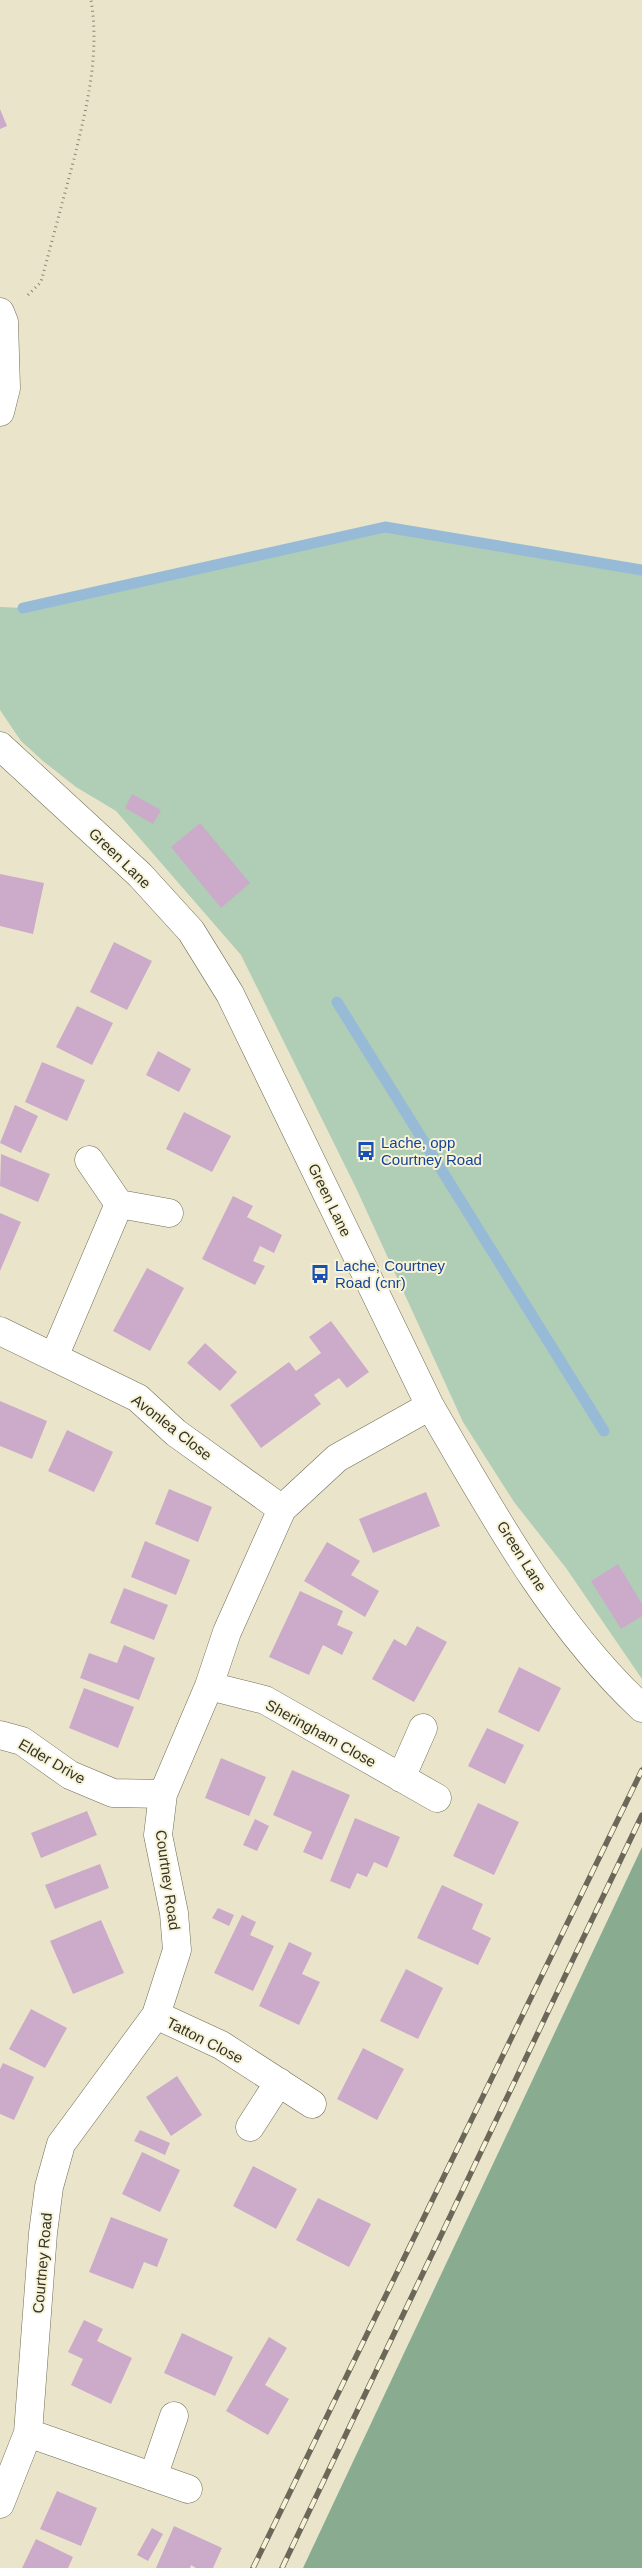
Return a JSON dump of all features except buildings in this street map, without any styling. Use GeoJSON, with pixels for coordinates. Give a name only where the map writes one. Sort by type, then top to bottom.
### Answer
{"type":"FeatureCollection","features":[{"type":"Feature","properties":{"kind":"street"},"geometry":{"type":"LineString","coordinates":[[0,412],[6,388],[2,317]]}},
{"type":"Feature","properties":{"kind":"street","name":"Green Lane"},"geometry":{"type":"LineString","coordinates":[[0,746],[140,875],[191,931],[230,994],[430,1406],[470,1475],[564,1622],[642,1708]]}},
{"type":"Feature","properties":{"kind":"street"},"geometry":{"type":"LineString","coordinates":[[90,1160],[119,1204],[169,1213]]}},
{"type":"Feature","properties":{"kind":"street"},"geometry":{"type":"LineString","coordinates":[[54,1357],[119,1204]]}},
{"type":"Feature","properties":{"kind":"street","name":"Avonlea Close"},"geometry":{"type":"LineString","coordinates":[[0,1331],[138,1398],[176,1433],[282,1509]]}},
{"type":"Feature","properties":{"kind":"street","name":"Courtney Road"},"geometry":{"type":"LineString","coordinates":[[0,2504],[28,2433],[43,2233],[49,2187],[61,2144],[156,2015],[177,1950],[174,1913],[158,1835],[163,1794],[209,1686],[226,1632],[282,1509],[337,1458],[430,1406]]}},
{"type":"Feature","properties":{"kind":"street","name":"Sheringham Close"},"geometry":{"type":"LineString","coordinates":[[209,1686],[265,1700],[437,1798]]}},
{"type":"Feature","properties":{"kind":"street"},"geometry":{"type":"LineString","coordinates":[[401,1778],[423,1728]]}},
{"type":"Feature","properties":{"kind":"street","name":"Elder Drive"},"geometry":{"type":"LineString","coordinates":[[0,1735],[22,1741],[70,1775],[113,1793],[163,1794]]}},
{"type":"Feature","properties":{"kind":"street","name":"Tatton Close"},"geometry":{"type":"LineString","coordinates":[[156,2015],[222,2045],[312,2104]]}},
{"type":"Feature","properties":{"kind":"street"},"geometry":{"type":"LineString","coordinates":[[250,2127],[279,2082]]}},
{"type":"Feature","properties":{"kind":"street"},"geometry":{"type":"LineString","coordinates":[[153,2477],[174,2416]]}},
{"type":"Feature","properties":{"kind":"street"},"geometry":{"type":"LineString","coordinates":[[28,2433],[188,2489]]}},
{"type":"Feature","properties":{"kind":"path"},"geometry":{"type":"LineString","coordinates":[[2,317],[41,282],[87,106],[94,62],[94,19],[91,0]]}},
{"type":"Feature","properties":{"kind":"green space"},"geometry":{"type":"Polygon","coordinates":[[[385,527],[642,570],[642,1679],[566,1568],[514,1502],[463,1422],[357,1190],[241,955],[116,811],[76,787],[43,761],[21,741],[0,710],[0,607],[23,608],[385,527]]]}},
{"type":"Feature","properties":{"kind":"green space"},"geometry":{"type":"Polygon","coordinates":[[[642,1847],[642,2568],[303,2568],[642,1847]]]}},
{"type":"Feature","properties":{"kind":"waterway"},"geometry":{"type":"LineString","coordinates":[[23,608],[385,527],[642,570]]}},
{"type":"Feature","properties":{"kind":"waterway"},"geometry":{"type":"LineString","coordinates":[[337,1002],[604,1431]]}},
{"type":"Feature","properties":{"kind":"railway"},"geometry":{"type":"LineString","coordinates":[[253,2568],[642,1770]]}},
{"type":"Feature","properties":{"kind":"railway"},"geometry":{"type":"LineString","coordinates":[[282,2568],[642,1815]]}},
{"type":"Feature","properties":{"kind":"place","name":"Lache, opp Courtney Road"},"geometry":{"type":"Point","coordinates":[366,1151]}},
{"type":"Feature","properties":{"kind":"place","name":"Lache, Courtney Road (cnr)"},"geometry":{"type":"Point","coordinates":[320,1274]}}]}
